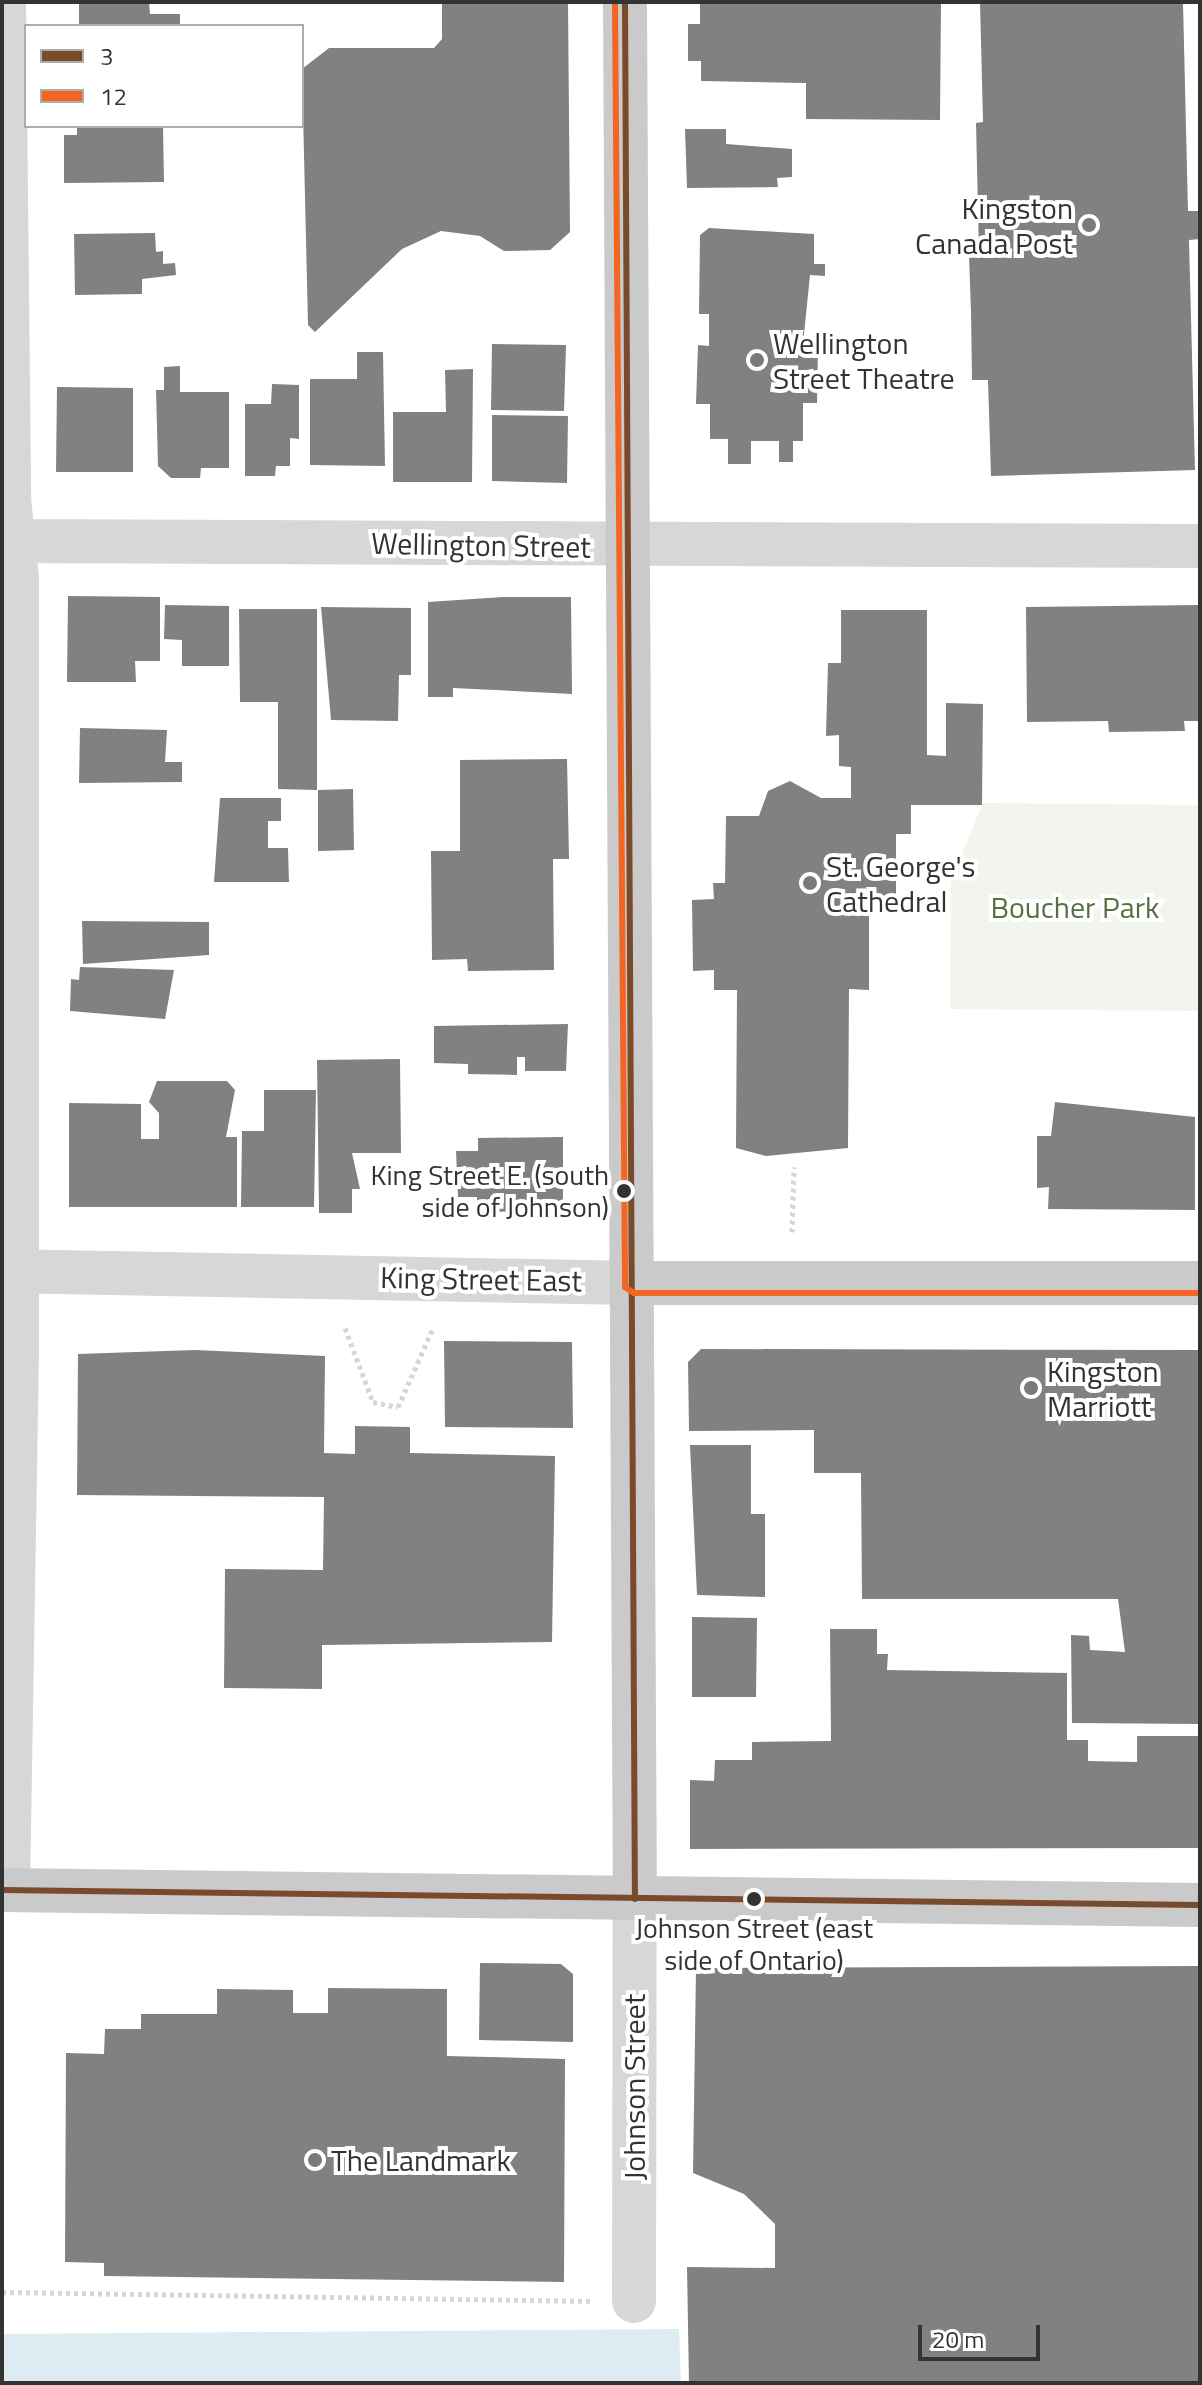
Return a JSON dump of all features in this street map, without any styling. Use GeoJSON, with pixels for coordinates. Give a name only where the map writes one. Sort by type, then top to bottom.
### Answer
{"type":"FeatureCollection","features":[{"type":"Feature","properties":{"kind":"main road","name":"Johnson Street"},"geometry":{"type":"LineString","coordinates":[[625,2],[635,1899]]}},
{"type":"Feature","properties":{"kind":"main road","name":"King Street East"},"geometry":{"type":"LineString","coordinates":[[634,1283],[1200,1283]]}},
{"type":"Feature","properties":{"kind":"main road"},"geometry":{"type":"LineString","coordinates":[[5,1890],[1200,1905]]}},
{"type":"Feature","properties":{"kind":"street"},"geometry":{"type":"LineString","coordinates":[[4,2],[8,541],[5,1890]]}},
{"type":"Feature","properties":{"kind":"street","name":"Wellington Street"},"geometry":{"type":"LineString","coordinates":[[8,541],[1200,546]]}},
{"type":"Feature","properties":{"kind":"street","name":"King Street East"},"geometry":{"type":"LineString","coordinates":[[8,1271],[634,1283]]}},
{"type":"Feature","properties":{"kind":"street","name":"Johnson Street"},"geometry":{"type":"LineString","coordinates":[[634,2301],[635,1899]]}},
{"type":"Feature","properties":{"kind":"path"},"geometry":{"type":"LineString","coordinates":[[792,1232],[794,1167]]}},
{"type":"Feature","properties":{"kind":"path"},"geometry":{"type":"LineString","coordinates":[[345,1328],[373,1402],[398,1407],[433,1328]]}},
{"type":"Feature","properties":{"kind":"path"},"geometry":{"type":"LineString","coordinates":[[2,2292],[634,2301]]}},
{"type":"Feature","properties":{"kind":"green space","name":"Boucher Park"},"geometry":{"type":"Polygon","coordinates":[[[983,803],[1200,805],[1200,1011],[950,1009],[951,880],[983,803]]]}},
{"type":"Feature","properties":{"kind":"shaded area"},"geometry":{"type":"Polygon","coordinates":[[[679,2329],[681,2383],[2,2383],[2,2334],[679,2329]]]}},
{"type":"Feature","properties":{"kind":"building"},"geometry":{"type":"Polygon","coordinates":[[[79,2],[149,2],[150,14],[180,14],[180,24],[79,24],[79,2]]]}},
{"type":"Feature","properties":{"kind":"building"},"geometry":{"type":"Polygon","coordinates":[[[442,2],[568,2],[570,232],[550,250],[504,251],[480,236],[441,231],[402,249],[315,332],[308,325],[304,67],[329,48],[434,48],[442,39],[442,2]]]}},
{"type":"Feature","properties":{"kind":"building"},"geometry":{"type":"Polygon","coordinates":[[[700,2],[941,2],[940,120],[806,119],[806,83],[701,81],[701,61],[688,61],[688,24],[700,24],[700,2]]]}},
{"type":"Feature","properties":{"kind":"building","name":"Kingston Canada Post"},"geometry":{"type":"Polygon","coordinates":[[[980,2],[1183,2],[1188,211],[1200,211],[1200,239],[1189,240],[1195,470],[991,476],[988,380],[972,380],[969,255],[979,255],[976,123],[983,122],[980,2]]]}},
{"type":"Feature","properties":{"kind":"building"},"geometry":{"type":"Polygon","coordinates":[[[77,128],[163,128],[164,182],[64,183],[64,135],[77,135],[77,128]]]}},
{"type":"Feature","properties":{"kind":"building"},"geometry":{"type":"Polygon","coordinates":[[[685,129],[726,129],[726,144],[792,149],[792,177],[777,178],[778,187],[687,188],[685,129]]]}},
{"type":"Feature","properties":{"kind":"building","name":"Wellington Street Theatre"},"geometry":{"type":"Polygon","coordinates":[[[709,228],[814,234],[814,264],[825,264],[825,276],[810,275],[803,344],[818,344],[817,403],[803,403],[803,441],[793,441],[793,462],[779,462],[779,441],[751,441],[751,464],[728,464],[728,439],[710,439],[710,404],[696,404],[698,345],[709,346],[709,314],[699,314],[700,235],[709,228]]]}},
{"type":"Feature","properties":{"kind":"building"},"geometry":{"type":"Polygon","coordinates":[[[155,233],[156,252],[163,251],[163,264],[175,263],[176,275],[142,279],[142,294],[75,295],[74,234],[155,233]]]}},
{"type":"Feature","properties":{"kind":"building"},"geometry":{"type":"Polygon","coordinates":[[[492,344],[566,345],[564,411],[491,410],[492,344]]]}},
{"type":"Feature","properties":{"kind":"building"},"geometry":{"type":"Polygon","coordinates":[[[357,352],[383,352],[385,466],[310,465],[310,379],[357,379],[357,352]]]}},
{"type":"Feature","properties":{"kind":"building"},"geometry":{"type":"Polygon","coordinates":[[[180,366],[180,392],[229,392],[229,468],[201,468],[200,478],[171,478],[158,466],[156,390],[164,390],[164,367],[180,366]]]}},
{"type":"Feature","properties":{"kind":"building"},"geometry":{"type":"Polygon","coordinates":[[[473,369],[472,482],[393,482],[393,412],[446,412],[445,370],[473,369]]]}},
{"type":"Feature","properties":{"kind":"building"},"geometry":{"type":"Polygon","coordinates":[[[272,384],[299,385],[299,439],[290,438],[290,466],[276,466],[275,476],[245,476],[245,404],[271,404],[272,384]]]}},
{"type":"Feature","properties":{"kind":"building"},"geometry":{"type":"Polygon","coordinates":[[[57,387],[133,388],[133,472],[56,472],[57,387]]]}},
{"type":"Feature","properties":{"kind":"building"},"geometry":{"type":"Polygon","coordinates":[[[492,415],[568,416],[567,483],[492,481],[492,415]]]}},
{"type":"Feature","properties":{"kind":"building"},"geometry":{"type":"Polygon","coordinates":[[[68,596],[160,597],[160,661],[135,661],[136,682],[67,682],[68,596]]]}},
{"type":"Feature","properties":{"kind":"building"},"geometry":{"type":"Polygon","coordinates":[[[571,597],[572,694],[453,688],[453,697],[428,697],[428,602],[571,597]]]}},
{"type":"Feature","properties":{"kind":"building"},"geometry":{"type":"Polygon","coordinates":[[[165,605],[229,606],[229,666],[182,666],[182,640],[164,639],[165,605]]]}},
{"type":"Feature","properties":{"kind":"building"},"geometry":{"type":"Polygon","coordinates":[[[1200,605],[1200,721],[1184,721],[1185,731],[1109,732],[1108,721],[1027,722],[1026,607],[1200,605]]]}},
{"type":"Feature","properties":{"kind":"building"},"geometry":{"type":"Polygon","coordinates":[[[321,607],[411,608],[411,675],[399,675],[398,721],[331,720],[321,607]]]}},
{"type":"Feature","properties":{"kind":"building"},"geometry":{"type":"Polygon","coordinates":[[[239,609],[317,609],[317,790],[278,789],[278,702],[240,702],[239,609]]]}},
{"type":"Feature","properties":{"kind":"building","name":"St. George's Cathedral"},"geometry":{"type":"Polygon","coordinates":[[[841,610],[927,610],[927,755],[946,756],[946,703],[983,704],[982,805],[911,805],[911,834],[896,834],[896,911],[869,912],[869,990],[849,989],[848,1148],[766,1156],[736,1148],[737,990],[714,990],[714,970],[693,971],[692,900],[714,899],[713,883],[725,883],[726,816],[759,816],[768,791],[790,781],[821,798],[851,798],[851,767],[839,766],[839,735],[826,736],[828,663],[841,663],[841,610]]]}},
{"type":"Feature","properties":{"kind":"building"},"geometry":{"type":"Polygon","coordinates":[[[80,728],[167,730],[165,762],[182,762],[182,782],[79,783],[80,728]]]}},
{"type":"Feature","properties":{"kind":"building"},"geometry":{"type":"Polygon","coordinates":[[[567,759],[569,859],[553,859],[554,970],[468,971],[467,959],[432,960],[431,851],[460,851],[460,760],[567,759]]]}},
{"type":"Feature","properties":{"kind":"building"},"geometry":{"type":"Polygon","coordinates":[[[353,789],[354,850],[318,851],[318,790],[353,789]]]}},
{"type":"Feature","properties":{"kind":"building"},"geometry":{"type":"Polygon","coordinates":[[[220,798],[281,798],[281,821],[268,821],[268,848],[288,848],[289,882],[214,882],[220,798]]]}},
{"type":"Feature","properties":{"kind":"building"},"geometry":{"type":"Polygon","coordinates":[[[82,921],[209,922],[209,955],[83,964],[82,921]]]}},
{"type":"Feature","properties":{"kind":"building"},"geometry":{"type":"Polygon","coordinates":[[[80,967],[174,970],[165,1019],[70,1011],[71,979],[79,980],[80,967]]]}},
{"type":"Feature","properties":{"kind":"building"},"geometry":{"type":"Polygon","coordinates":[[[568,1024],[566,1071],[525,1071],[525,1057],[517,1057],[517,1075],[468,1074],[468,1064],[434,1063],[434,1026],[568,1024]]]}},
{"type":"Feature","properties":{"kind":"building"},"geometry":{"type":"Polygon","coordinates":[[[400,1059],[401,1153],[352,1153],[360,1189],[352,1189],[352,1213],[319,1213],[317,1060],[400,1059]]]}},
{"type":"Feature","properties":{"kind":"building"},"geometry":{"type":"Polygon","coordinates":[[[157,1081],[227,1081],[235,1090],[226,1137],[237,1137],[237,1207],[69,1207],[69,1103],[141,1104],[141,1139],[159,1139],[159,1113],[149,1102],[157,1081]]]}},
{"type":"Feature","properties":{"kind":"building"},"geometry":{"type":"Polygon","coordinates":[[[264,1090],[316,1090],[314,1207],[241,1207],[242,1131],[264,1131],[264,1090]]]}},
{"type":"Feature","properties":{"kind":"building"},"geometry":{"type":"Polygon","coordinates":[[[1055,1102],[1195,1117],[1195,1210],[1048,1209],[1049,1187],[1037,1188],[1037,1136],[1051,1136],[1055,1102]]]}},
{"type":"Feature","properties":{"kind":"building"},"geometry":{"type":"Polygon","coordinates":[[[563,1137],[563,1211],[477,1212],[477,1197],[458,1197],[456,1151],[478,1151],[478,1138],[563,1137]]]}},
{"type":"Feature","properties":{"kind":"building"},"geometry":{"type":"Polygon","coordinates":[[[444,1341],[572,1342],[573,1428],[445,1427],[444,1341]]]}},
{"type":"Feature","properties":{"kind":"building"},"geometry":{"type":"Polygon","coordinates":[[[701,1349],[1200,1350],[1200,1724],[1072,1723],[1071,1635],[1089,1636],[1090,1650],[1125,1652],[1118,1599],[862,1599],[861,1473],[814,1473],[814,1430],[689,1431],[688,1362],[701,1349]]]}},
{"type":"Feature","properties":{"kind":"building"},"geometry":{"type":"Polygon","coordinates":[[[195,1350],[325,1356],[324,1453],[355,1454],[355,1426],[410,1427],[410,1453],[555,1456],[552,1642],[322,1645],[322,1689],[224,1688],[225,1569],[323,1570],[324,1497],[77,1495],[78,1354],[195,1350]]]}},
{"type":"Feature","properties":{"kind":"building"},"geometry":{"type":"Polygon","coordinates":[[[690,1445],[751,1445],[751,1514],[765,1514],[765,1597],[697,1595],[690,1445]]]}},
{"type":"Feature","properties":{"kind":"building"},"geometry":{"type":"Polygon","coordinates":[[[692,1617],[757,1618],[756,1697],[692,1697],[692,1617]]]}},
{"type":"Feature","properties":{"kind":"building"},"geometry":{"type":"Polygon","coordinates":[[[830,1629],[877,1629],[877,1654],[888,1654],[887,1670],[1067,1673],[1067,1740],[1088,1740],[1088,1761],[1137,1762],[1137,1736],[1199,1736],[1199,1848],[690,1849],[690,1780],[714,1781],[715,1760],[752,1760],[752,1742],[831,1741],[830,1629]]]}},
{"type":"Feature","properties":{"kind":"building"},"geometry":{"type":"Polygon","coordinates":[[[480,1963],[561,1964],[573,1974],[573,2042],[479,2040],[480,1963]]]}},
{"type":"Feature","properties":{"kind":"building"},"geometry":{"type":"Polygon","coordinates":[[[1200,1966],[1199,2383],[689,2383],[687,2267],[775,2268],[775,2224],[744,2194],[693,2173],[696,1968],[1200,1966]]]}},
{"type":"Feature","properties":{"kind":"building","name":"The Landmark"},"geometry":{"type":"Polygon","coordinates":[[[328,1988],[447,1989],[447,2056],[565,2059],[564,2282],[104,2276],[104,2263],[65,2262],[66,2053],[104,2054],[105,2029],[141,2029],[141,2014],[217,2014],[217,1989],[293,1990],[293,2013],[328,2013],[328,1988]]]}},
{"type":"Feature","properties":{"kind":"transit line","name":"12"},"geometry":{"type":"LineString","coordinates":[[615,2],[625,1287],[634,1293],[1200,1293]]}},
{"type":"Feature","properties":{"kind":"transit line","name":"3"},"geometry":{"type":"LineString","coordinates":[[625,2],[635,1899]]}},
{"type":"Feature","properties":{"kind":"transit line","name":"3"},"geometry":{"type":"LineString","coordinates":[[2,1890],[1200,1905]]}},
{"type":"Feature","properties":{"kind":"place","name":"Kingston Canada Post"},"geometry":{"type":"Point","coordinates":[1089,225]}},
{"type":"Feature","properties":{"kind":"place","name":"Wellington Street Theatre"},"geometry":{"type":"Point","coordinates":[757,360]}},
{"type":"Feature","properties":{"kind":"place","name":"St. George's Cathedral"},"geometry":{"type":"Point","coordinates":[810,883]}},
{"type":"Feature","properties":{"kind":"place","name":"King Street E. (south side of Johnson)"},"geometry":{"type":"Point","coordinates":[624,1191]}},
{"type":"Feature","properties":{"kind":"place","name":"Kingston Marriott"},"geometry":{"type":"Point","coordinates":[1031,1388]}},
{"type":"Feature","properties":{"kind":"place","name":"Johnson Street (east side of Ontario)"},"geometry":{"type":"Point","coordinates":[754,1899]}},
{"type":"Feature","properties":{"kind":"place","name":"The Landmark"},"geometry":{"type":"Point","coordinates":[315,2160]}}]}
